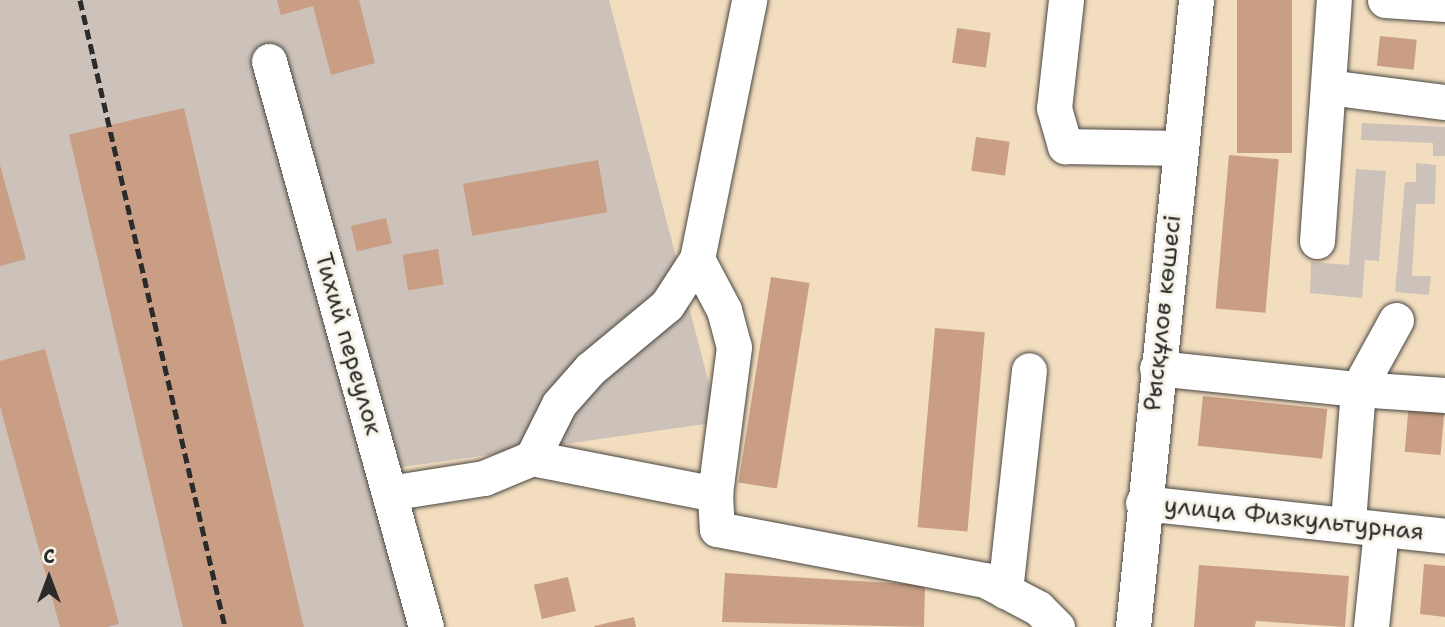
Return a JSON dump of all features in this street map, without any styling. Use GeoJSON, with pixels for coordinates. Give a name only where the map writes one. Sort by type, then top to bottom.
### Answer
{"type":"FeatureCollection","features":[{"type":"Feature","properties":{"kind":"street"},"geometry":{"type":"LineString","coordinates":[[532,458],[559,404],[590,369],[667,305],[697,258],[749,0]]}},
{"type":"Feature","properties":{"kind":"street"},"geometry":{"type":"LineString","coordinates":[[1066,0],[1055,108],[1065,145],[1180,148]]}},
{"type":"Feature","properties":{"kind":"street","name":"Рысқұлов көшесі"},"geometry":{"type":"LineString","coordinates":[[1133,627],[1143,503],[1196,0]]}},
{"type":"Feature","properties":{"kind":"street"},"geometry":{"type":"LineString","coordinates":[[1317,241],[1334,0]]}},
{"type":"Feature","properties":{"kind":"street"},"geometry":{"type":"LineString","coordinates":[[1385,0],[1445,4]]}},
{"type":"Feature","properties":{"kind":"street","name":"Тихий переулок"},"geometry":{"type":"LineString","coordinates":[[268,61],[426,627]]}},
{"type":"Feature","properties":{"kind":"street"},"geometry":{"type":"LineString","coordinates":[[1328,87],[1445,99]]}},
{"type":"Feature","properties":{"kind":"street"},"geometry":{"type":"LineString","coordinates":[[697,258],[724,310],[734,347],[715,494],[717,529],[985,580],[1038,608],[1057,627]]}},
{"type":"Feature","properties":{"kind":"street"},"geometry":{"type":"LineString","coordinates":[[1371,627],[1358,389],[1396,320]]}},
{"type":"Feature","properties":{"kind":"street"},"geometry":{"type":"LineString","coordinates":[[1157,368],[1358,389],[1445,395]]}},
{"type":"Feature","properties":{"kind":"street"},"geometry":{"type":"LineString","coordinates":[[1005,591],[1028,370]]}},
{"type":"Feature","properties":{"kind":"street"},"geometry":{"type":"LineString","coordinates":[[389,493],[484,478],[532,458],[715,494]]}},
{"type":"Feature","properties":{"kind":"street","name":"улица Физкультурная"},"geometry":{"type":"LineString","coordinates":[[1143,503],[1445,536]]}},
{"type":"Feature","properties":{"kind":"shaded area"},"geometry":{"type":"Polygon","coordinates":[[[0,0],[609,0],[719,422],[395,468],[436,627],[0,627],[0,0]]]}},
{"type":"Feature","properties":{"kind":"shaded area"},"geometry":{"type":"Polygon","coordinates":[[[1362,123],[1445,127],[1445,156],[1433,156],[1433,143],[1361,140],[1362,123]]]}},
{"type":"Feature","properties":{"kind":"shaded area"},"geometry":{"type":"Polygon","coordinates":[[[1416,163],[1436,165],[1435,204],[1416,204],[1412,276],[1431,276],[1429,295],[1395,292],[1405,182],[1416,182],[1416,163]]]}},
{"type":"Feature","properties":{"kind":"shaded area"},"geometry":{"type":"Polygon","coordinates":[[[1356,169],[1386,171],[1379,261],[1365,260],[1362,298],[1310,293],[1311,262],[1349,265],[1356,169]]]}},
{"type":"Feature","properties":{"kind":"building"},"geometry":{"type":"Polygon","coordinates":[[[277,0],[359,0],[375,63],[331,75],[313,6],[281,15],[277,0]]]}},
{"type":"Feature","properties":{"kind":"building"},"geometry":{"type":"Polygon","coordinates":[[[1237,0],[1292,0],[1292,153],[1237,153],[1237,0]]]}},
{"type":"Feature","properties":{"kind":"building"},"geometry":{"type":"Polygon","coordinates":[[[957,28],[991,33],[986,67],[952,63],[957,28]]]}},
{"type":"Feature","properties":{"kind":"building"},"geometry":{"type":"Polygon","coordinates":[[[1380,36],[1417,40],[1414,70],[1377,66],[1380,36]]]}},
{"type":"Feature","properties":{"kind":"building"},"geometry":{"type":"Polygon","coordinates":[[[184,108],[304,627],[183,627],[69,135],[184,108]]]}},
{"type":"Feature","properties":{"kind":"building"},"geometry":{"type":"Polygon","coordinates":[[[976,137],[1010,142],[1005,175],[971,171],[976,137]]]}},
{"type":"Feature","properties":{"kind":"building"},"geometry":{"type":"Polygon","coordinates":[[[1229,155],[1279,159],[1265,313],[1216,308],[1229,155]]]}},
{"type":"Feature","properties":{"kind":"building"},"geometry":{"type":"Polygon","coordinates":[[[598,160],[607,212],[472,236],[463,184],[598,160]]]}},
{"type":"Feature","properties":{"kind":"building"},"geometry":{"type":"Polygon","coordinates":[[[0,165],[26,259],[0,266],[0,165]]]}},
{"type":"Feature","properties":{"kind":"building"},"geometry":{"type":"Polygon","coordinates":[[[386,218],[392,243],[357,251],[351,226],[386,218]]]}},
{"type":"Feature","properties":{"kind":"building"},"geometry":{"type":"Polygon","coordinates":[[[438,249],[444,285],[408,290],[402,255],[438,249]]]}},
{"type":"Feature","properties":{"kind":"building"},"geometry":{"type":"Polygon","coordinates":[[[771,277],[810,283],[777,489],[738,482],[771,277]]]}},
{"type":"Feature","properties":{"kind":"building"},"geometry":{"type":"Polygon","coordinates":[[[935,328],[985,332],[967,532],[918,527],[935,328]]]}},
{"type":"Feature","properties":{"kind":"building"},"geometry":{"type":"Polygon","coordinates":[[[45,349],[119,624],[107,627],[60,627],[0,406],[0,361],[45,349]]]}},
{"type":"Feature","properties":{"kind":"building"},"geometry":{"type":"Polygon","coordinates":[[[1203,396],[1327,409],[1322,459],[1198,446],[1203,396]]]}},
{"type":"Feature","properties":{"kind":"building"},"geometry":{"type":"Polygon","coordinates":[[[1409,402],[1445,405],[1441,455],[1405,452],[1409,402]]]}},
{"type":"Feature","properties":{"kind":"building"},"geometry":{"type":"Polygon","coordinates":[[[1424,564],[1445,566],[1445,617],[1420,614],[1424,564]]]}},
{"type":"Feature","properties":{"kind":"building"},"geometry":{"type":"Polygon","coordinates":[[[1199,565],[1349,576],[1345,627],[1256,621],[1255,627],[1194,627],[1199,565]]]}},
{"type":"Feature","properties":{"kind":"building"},"geometry":{"type":"Polygon","coordinates":[[[725,573],[925,585],[924,627],[722,622],[725,573]]]}},
{"type":"Feature","properties":{"kind":"building"},"geometry":{"type":"Polygon","coordinates":[[[568,577],[576,611],[542,619],[534,585],[568,577]]]}},
{"type":"Feature","properties":{"kind":"building"},"geometry":{"type":"Polygon","coordinates":[[[634,617],[636,627],[594,626],[634,617]]]}},
{"type":"Feature","properties":{"kind":"railway"},"geometry":{"type":"LineString","coordinates":[[80,0],[225,627]]}}]}
